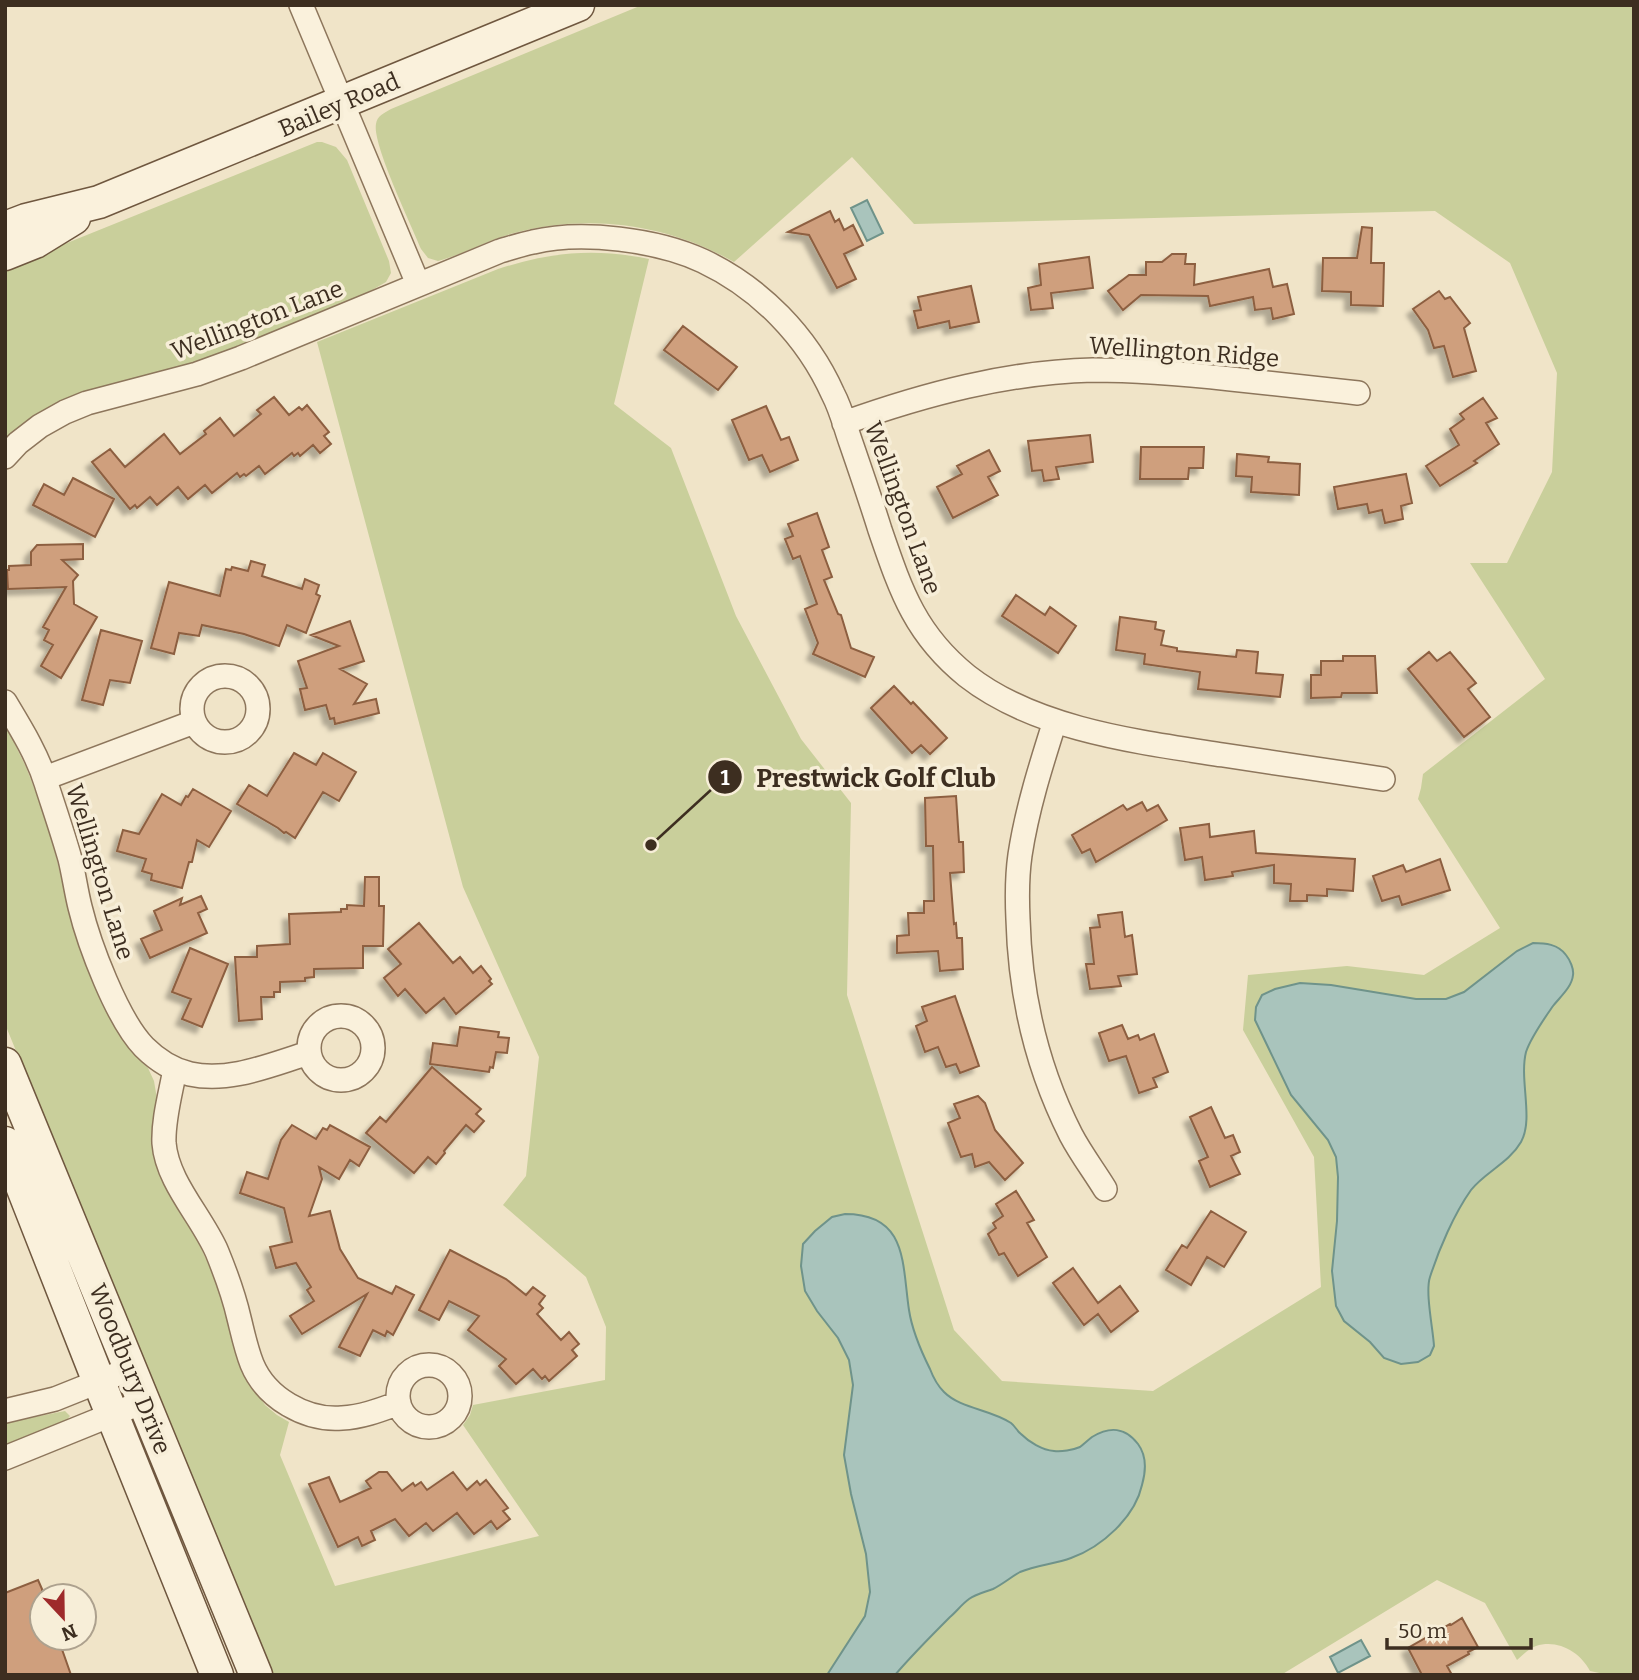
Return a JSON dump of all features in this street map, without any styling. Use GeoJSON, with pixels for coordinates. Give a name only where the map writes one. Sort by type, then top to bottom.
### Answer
{"type":"FeatureCollection","features":[{"type":"Feature","properties":{"kind":"main road","name":"Bailey Road"},"geometry":{"type":"LineString","coordinates":[[5,228],[26,220],[99,202],[578,5]]}},
{"type":"Feature","properties":{"kind":"main road","name":"Bailey Road"},"geometry":{"type":"LineString","coordinates":[[5,254],[35,242],[99,202]]}},
{"type":"Feature","properties":{"kind":"main road","name":"Woodbury Drive"},"geometry":{"type":"LineString","coordinates":[[5,1064],[256,1675]]}},
{"type":"Feature","properties":{"kind":"main road","name":"Woodbury Drive"},"geometry":{"type":"LineString","coordinates":[[5,1143],[217,1675]]}},
{"type":"Feature","properties":{"kind":"street"},"geometry":{"type":"LineString","coordinates":[[300,5],[418,284]]}},
{"type":"Feature","properties":{"kind":"street","name":"Wellington Lane"},"geometry":{"type":"LineString","coordinates":[[5,457],[40,426],[65,412],[88,403],[197,374],[241,358],[500,251],[536,241],[582,237],[652,244],[684,253],[724,271],[769,305],[800,338],[834,395],[900,588],[926,634],[955,665],[986,690],[1055,721],[1093,731],[1178,748],[1383,779]]}},
{"type":"Feature","properties":{"kind":"street","name":"Wellington Ridge"},"geometry":{"type":"LineString","coordinates":[[844,423],[949,390],[1013,377],[1067,372],[1115,370],[1170,373],[1359,393]]}},
{"type":"Feature","properties":{"kind":"street","name":"Wellington Lane"},"geometry":{"type":"LineString","coordinates":[[5,702],[45,778],[70,859],[80,909],[105,978],[132,1032],[154,1056],[175,1069],[191,1074],[209,1076],[246,1072],[309,1053]]}},
{"type":"Feature","properties":{"kind":"street"},"geometry":{"type":"LineString","coordinates":[[1055,721],[1034,790],[1020,856],[1017,894],[1019,947],[1026,1005],[1036,1044],[1072,1135],[1105,1189]]}},
{"type":"Feature","properties":{"kind":"street"},"geometry":{"type":"LineString","coordinates":[[45,778],[194,722]]}},
{"type":"Feature","properties":{"kind":"street"},"geometry":{"type":"LineString","coordinates":[[175,1069],[164,1142],[167,1161],[216,1251],[230,1287],[246,1348],[261,1381],[295,1409],[317,1416],[341,1419],[365,1415],[399,1403]]}},
{"type":"Feature","properties":{"kind":"street"},"geometry":{"type":"LineString","coordinates":[[5,1410],[47,1401],[130,1369]]}},
{"type":"Feature","properties":{"kind":"street"},"geometry":{"type":"LineString","coordinates":[[5,1458],[143,1402]]}},
{"type":"Feature","properties":{"kind":"green space"},"geometry":{"type":"Polygon","coordinates":[[[642,5],[1634,5],[1634,1675],[1609,1675],[1590,1671],[1574,1653],[1552,1644],[1533,1647],[1517,1660],[1485,1603],[1437,1580],[1281,1675],[272,1675],[5,1024],[5,724],[42,808],[74,930],[96,985],[119,1034],[148,1068],[154,1081],[157,1099],[155,1116],[172,1197],[211,1270],[237,1355],[247,1378],[265,1405],[289,1422],[280,1455],[335,1586],[539,1536],[463,1425],[473,1405],[605,1380],[606,1327],[586,1277],[503,1205],[526,1176],[539,1057],[463,887],[317,342],[517,263],[555,255],[591,253],[649,259],[614,404],[671,448],[736,616],[801,739],[851,803],[847,995],[954,1330],[1002,1381],[1153,1391],[1321,1287],[1314,1157],[1243,1030],[1248,975],[1347,966],[1424,975],[1500,928],[1418,799],[1423,774],[1545,679],[1470,563],[1507,563],[1552,472],[1557,373],[1510,263],[1435,211],[914,224],[852,157],[734,262],[709,249],[655,231],[599,223],[542,227],[504,236],[438,261],[428,258],[421,249],[380,149],[376,134],[379,117],[391,109],[642,5]]]}},
{"type":"Feature","properties":{"kind":"green space"},"geometry":{"type":"Polygon","coordinates":[[[317,142],[336,147],[347,160],[389,261],[391,273],[386,282],[360,297],[222,353],[76,395],[39,413],[5,439],[5,268],[317,142]]]}},
{"type":"Feature","properties":{"kind":"green space"},"geometry":{"type":"Polygon","coordinates":[[[65,1411],[70,1416],[66,1421],[5,1446],[5,1423],[65,1411]]]}},
{"type":"Feature","properties":{"kind":"water"},"geometry":{"type":"Polygon","coordinates":[[[867,200],[883,233],[867,241],[851,208],[867,200]]]}},
{"type":"Feature","properties":{"kind":"water"},"geometry":{"type":"Polygon","coordinates":[[[1533,943],[1555,946],[1563,951],[1569,959],[1573,973],[1568,988],[1542,1022],[1526,1052],[1525,1133],[1504,1162],[1471,1190],[1459,1210],[1442,1243],[1430,1277],[1429,1301],[1434,1346],[1430,1355],[1418,1362],[1401,1364],[1384,1358],[1370,1342],[1344,1321],[1336,1306],[1332,1271],[1337,1221],[1336,1157],[1328,1140],[1291,1095],[1255,1020],[1256,1007],[1262,995],[1300,983],[1331,985],[1416,999],[1446,999],[1464,992],[1517,951],[1533,943]]]}},
{"type":"Feature","properties":{"kind":"water"},"geometry":{"type":"Polygon","coordinates":[[[845,1214],[866,1216],[881,1223],[891,1232],[902,1259],[909,1310],[920,1348],[938,1384],[951,1398],[1003,1418],[1032,1443],[1049,1450],[1074,1449],[1105,1431],[1122,1431],[1138,1444],[1145,1464],[1138,1497],[1125,1519],[1105,1539],[1083,1553],[1065,1560],[1020,1572],[993,1589],[969,1599],[895,1675],[827,1675],[865,1616],[870,1592],[866,1554],[844,1455],[853,1385],[849,1360],[838,1338],[805,1291],[801,1266],[803,1244],[832,1217],[845,1214]]]}},
{"type":"Feature","properties":{"kind":"water"},"geometry":{"type":"Polygon","coordinates":[[[1361,1640],[1370,1656],[1338,1673],[1330,1657],[1361,1640]]]}},
{"type":"Feature","properties":{"kind":"building"},"geometry":{"type":"Polygon","coordinates":[[[830,211],[835,222],[839,219],[844,230],[853,225],[863,245],[844,254],[856,279],[837,288],[809,235],[788,232],[830,211]]]}},
{"type":"Feature","properties":{"kind":"building"},"geometry":{"type":"Polygon","coordinates":[[[1362,227],[1372,228],[1371,263],[1384,263],[1383,306],[1351,305],[1351,292],[1322,291],[1323,258],[1357,258],[1362,227]]]}},
{"type":"Feature","properties":{"kind":"building"},"geometry":{"type":"Polygon","coordinates":[[[1172,254],[1186,254],[1185,264],[1195,264],[1194,285],[1269,269],[1273,287],[1287,284],[1294,314],[1273,319],[1271,308],[1255,310],[1253,297],[1210,306],[1208,296],[1141,295],[1123,310],[1108,291],[1129,275],[1146,275],[1146,262],[1162,262],[1172,254]]]}},
{"type":"Feature","properties":{"kind":"building"},"geometry":{"type":"Polygon","coordinates":[[[1089,257],[1093,288],[1051,293],[1053,308],[1031,310],[1028,288],[1041,285],[1039,264],[1089,257]]]}},
{"type":"Feature","properties":{"kind":"building"},"geometry":{"type":"Polygon","coordinates":[[[971,286],[979,322],[950,328],[949,321],[918,328],[914,311],[921,310],[918,297],[971,286]]]}},
{"type":"Feature","properties":{"kind":"building"},"geometry":{"type":"Polygon","coordinates":[[[1439,291],[1445,299],[1450,297],[1470,323],[1464,328],[1476,371],[1453,377],[1444,346],[1434,348],[1428,330],[1413,309],[1439,291]]]}},
{"type":"Feature","properties":{"kind":"building"},"geometry":{"type":"Polygon","coordinates":[[[683,326],[737,367],[718,390],[664,350],[683,326]]]}},
{"type":"Feature","properties":{"kind":"building"},"geometry":{"type":"Polygon","coordinates":[[[274,397],[289,415],[299,407],[302,410],[307,405],[329,432],[324,436],[331,444],[320,453],[313,445],[300,456],[298,453],[294,456],[292,453],[265,474],[259,466],[246,476],[244,474],[240,477],[237,473],[212,493],[205,485],[188,499],[178,487],[157,505],[150,497],[137,508],[135,505],[130,509],[92,462],[110,449],[125,467],[164,434],[180,454],[206,434],[204,431],[220,418],[234,436],[261,414],[257,410],[274,397]]]}},
{"type":"Feature","properties":{"kind":"building"},"geometry":{"type":"Polygon","coordinates":[[[1483,398],[1497,418],[1486,423],[1499,444],[1474,461],[1477,463],[1440,486],[1426,466],[1459,445],[1450,429],[1464,419],[1460,414],[1483,398]]]}},
{"type":"Feature","properties":{"kind":"building"},"geometry":{"type":"Polygon","coordinates":[[[766,406],[781,440],[789,437],[798,460],[770,472],[762,455],[749,460],[732,420],[766,406]]]}},
{"type":"Feature","properties":{"kind":"building"},"geometry":{"type":"Polygon","coordinates":[[[1090,435],[1093,462],[1056,467],[1059,479],[1044,481],[1042,470],[1032,471],[1028,441],[1090,435]]]}},
{"type":"Feature","properties":{"kind":"building"},"geometry":{"type":"Polygon","coordinates":[[[1141,447],[1204,447],[1203,468],[1189,468],[1188,479],[1140,479],[1141,447]]]}},
{"type":"Feature","properties":{"kind":"building"},"geometry":{"type":"Polygon","coordinates":[[[989,450],[1000,471],[988,477],[998,495],[953,518],[937,487],[962,474],[957,466],[989,450]]]}},
{"type":"Feature","properties":{"kind":"building"},"geometry":{"type":"Polygon","coordinates":[[[1237,454],[1269,457],[1268,462],[1300,464],[1299,495],[1251,492],[1252,477],[1236,476],[1237,454]]]}},
{"type":"Feature","properties":{"kind":"building"},"geometry":{"type":"Polygon","coordinates":[[[1406,474],[1412,503],[1401,506],[1403,519],[1385,523],[1382,510],[1369,513],[1367,504],[1338,509],[1334,487],[1406,474]]]}},
{"type":"Feature","properties":{"kind":"building"},"geometry":{"type":"Polygon","coordinates":[[[73,478],[114,499],[95,537],[33,505],[44,484],[64,495],[73,478]]]}},
{"type":"Feature","properties":{"kind":"building"},"geometry":{"type":"Polygon","coordinates":[[[817,513],[829,547],[822,550],[832,577],[824,580],[838,614],[841,615],[851,648],[874,657],[865,677],[813,654],[818,643],[805,609],[817,604],[800,556],[793,559],[785,539],[793,536],[788,524],[817,513]]]}},
{"type":"Feature","properties":{"kind":"building"},"geometry":{"type":"Polygon","coordinates":[[[83,544],[83,559],[62,560],[78,575],[73,581],[74,604],[97,617],[61,678],[41,666],[53,645],[44,640],[49,630],[43,627],[66,587],[8,589],[7,570],[9,566],[31,565],[31,552],[37,545],[83,544]]]}},
{"type":"Feature","properties":{"kind":"building"},"geometry":{"type":"Polygon","coordinates":[[[251,561],[265,565],[262,576],[302,589],[305,579],[319,585],[316,594],[320,596],[306,633],[287,625],[279,646],[244,634],[202,625],[199,636],[179,633],[174,654],[151,648],[169,582],[220,596],[226,569],[231,570],[232,567],[248,571],[251,561]]]}},
{"type":"Feature","properties":{"kind":"building"},"geometry":{"type":"Polygon","coordinates":[[[1016,595],[1045,615],[1050,607],[1076,626],[1058,653],[1002,616],[1016,595]]]}},
{"type":"Feature","properties":{"kind":"building"},"geometry":{"type":"Polygon","coordinates":[[[1120,617],[1156,622],[1155,629],[1164,631],[1161,645],[1177,648],[1177,651],[1236,657],[1237,650],[1258,652],[1256,673],[1283,675],[1280,697],[1198,689],[1200,672],[1144,664],[1145,654],[1116,650],[1120,617]]]}},
{"type":"Feature","properties":{"kind":"building"},"geometry":{"type":"Polygon","coordinates":[[[350,621],[364,661],[340,669],[367,684],[354,704],[376,699],[379,713],[335,724],[334,718],[330,719],[326,705],[305,710],[300,689],[307,688],[298,661],[339,646],[311,635],[350,621]]]}},
{"type":"Feature","properties":{"kind":"building"},"geometry":{"type":"Polygon","coordinates":[[[101,630],[142,641],[130,683],[110,680],[103,705],[82,700],[101,630]]]}},
{"type":"Feature","properties":{"kind":"building"},"geometry":{"type":"Polygon","coordinates":[[[1429,652],[1437,661],[1450,652],[1476,683],[1468,689],[1490,717],[1464,737],[1408,669],[1429,652]]]}},
{"type":"Feature","properties":{"kind":"building"},"geometry":{"type":"Polygon","coordinates":[[[1343,656],[1375,656],[1377,693],[1342,693],[1341,697],[1311,698],[1311,675],[1321,675],[1321,661],[1343,661],[1343,656]]]}},
{"type":"Feature","properties":{"kind":"building"},"geometry":{"type":"Polygon","coordinates":[[[894,686],[947,738],[930,754],[921,745],[912,753],[871,708],[894,686]]]}},
{"type":"Feature","properties":{"kind":"building"},"geometry":{"type":"Polygon","coordinates":[[[294,753],[316,765],[323,753],[356,772],[339,801],[323,792],[295,838],[237,804],[249,785],[267,796],[294,753]]]}},
{"type":"Feature","properties":{"kind":"building"},"geometry":{"type":"Polygon","coordinates":[[[193,789],[231,811],[209,847],[197,840],[182,888],[151,880],[152,874],[142,871],[146,859],[117,851],[123,830],[139,834],[162,794],[181,805],[193,789]]]}},
{"type":"Feature","properties":{"kind":"building"},"geometry":{"type":"Polygon","coordinates":[[[956,796],[959,842],[963,842],[964,872],[950,873],[954,924],[956,923],[957,938],[962,938],[963,969],[940,971],[938,951],[897,953],[897,936],[909,935],[908,913],[924,913],[924,901],[934,901],[933,846],[926,846],[925,798],[956,796]]]}},
{"type":"Feature","properties":{"kind":"building"},"geometry":{"type":"Polygon","coordinates":[[[1142,802],[1147,811],[1158,805],[1167,820],[1096,862],[1090,849],[1082,853],[1072,835],[1123,805],[1127,810],[1142,802]]]}},
{"type":"Feature","properties":{"kind":"building"},"geometry":{"type":"Polygon","coordinates":[[[1209,824],[1210,837],[1254,831],[1256,853],[1355,859],[1353,891],[1327,889],[1327,896],[1307,895],[1307,901],[1290,901],[1291,884],[1274,883],[1274,865],[1205,880],[1202,857],[1185,860],[1180,828],[1209,824]]]}},
{"type":"Feature","properties":{"kind":"building"},"geometry":{"type":"Polygon","coordinates":[[[1440,859],[1450,890],[1402,905],[1399,896],[1382,901],[1373,876],[1403,865],[1406,872],[1440,859]]]}},
{"type":"Feature","properties":{"kind":"building"},"geometry":{"type":"Polygon","coordinates":[[[365,877],[379,877],[379,906],[384,906],[383,946],[363,946],[363,968],[314,969],[314,977],[305,978],[305,981],[280,982],[280,992],[274,992],[274,997],[261,997],[262,1019],[239,1021],[235,957],[257,957],[257,946],[290,944],[289,914],[341,912],[341,909],[347,909],[347,905],[364,906],[365,877]]]}},
{"type":"Feature","properties":{"kind":"building"},"geometry":{"type":"Polygon","coordinates":[[[201,896],[207,909],[198,913],[207,933],[150,958],[141,939],[162,930],[154,911],[182,898],[180,905],[201,896]]]}},
{"type":"Feature","properties":{"kind":"building"},"geometry":{"type":"Polygon","coordinates":[[[1122,912],[1125,937],[1132,935],[1137,974],[1118,976],[1121,986],[1090,989],[1086,964],[1094,964],[1090,928],[1100,927],[1098,915],[1122,912]]]}},
{"type":"Feature","properties":{"kind":"building"},"geometry":{"type":"Polygon","coordinates":[[[419,923],[453,963],[460,957],[473,973],[481,966],[491,979],[489,981],[492,984],[456,1014],[444,998],[426,1013],[405,989],[398,996],[384,978],[401,964],[388,949],[419,923]]]}},
{"type":"Feature","properties":{"kind":"building"},"geometry":{"type":"Polygon","coordinates":[[[190,948],[228,964],[202,1027],[182,1019],[191,999],[172,992],[190,948]]]}},
{"type":"Feature","properties":{"kind":"building"},"geometry":{"type":"Polygon","coordinates":[[[955,996],[979,1066],[960,1073],[956,1064],[946,1067],[938,1047],[925,1052],[916,1026],[927,1021],[922,1007],[955,996]]]}},
{"type":"Feature","properties":{"kind":"building"},"geometry":{"type":"Polygon","coordinates":[[[1122,1025],[1128,1039],[1138,1035],[1140,1040],[1154,1034],[1168,1072],[1153,1078],[1157,1087],[1139,1093],[1126,1056],[1109,1061],[1099,1033],[1122,1025]]]}},
{"type":"Feature","properties":{"kind":"building"},"geometry":{"type":"Polygon","coordinates":[[[460,1027],[499,1032],[498,1037],[509,1038],[507,1053],[496,1052],[493,1068],[490,1067],[489,1072],[430,1064],[433,1043],[457,1046],[460,1027]]]}},
{"type":"Feature","properties":{"kind":"building"},"geometry":{"type":"Polygon","coordinates":[[[432,1067],[481,1109],[476,1114],[484,1121],[474,1132],[466,1125],[436,1164],[428,1157],[414,1173],[366,1133],[380,1117],[386,1122],[432,1067]]]}},
{"type":"Feature","properties":{"kind":"building"},"geometry":{"type":"Polygon","coordinates":[[[978,1096],[985,1103],[995,1130],[1023,1163],[1005,1180],[989,1162],[975,1167],[972,1154],[961,1157],[948,1123],[960,1118],[954,1104],[978,1096]]]}},
{"type":"Feature","properties":{"kind":"building"},"geometry":{"type":"Polygon","coordinates":[[[1211,1107],[1225,1138],[1233,1135],[1240,1152],[1231,1156],[1240,1174],[1210,1187],[1199,1161],[1208,1157],[1190,1117],[1211,1107]]]}},
{"type":"Feature","properties":{"kind":"building"},"geometry":{"type":"Polygon","coordinates":[[[292,1125],[316,1139],[323,1128],[327,1130],[330,1125],[370,1147],[359,1166],[350,1160],[339,1179],[319,1167],[322,1179],[309,1216],[330,1211],[340,1249],[358,1278],[392,1294],[396,1286],[414,1295],[393,1335],[387,1331],[385,1336],[373,1330],[360,1356],[339,1347],[367,1294],[302,1334],[290,1316],[314,1301],[307,1290],[311,1287],[296,1263],[276,1268],[270,1247],[292,1242],[284,1208],[240,1193],[247,1172],[268,1179],[281,1140],[292,1125]]]}},
{"type":"Feature","properties":{"kind":"building"},"geometry":{"type":"Polygon","coordinates":[[[1016,1191],[1034,1220],[1027,1223],[1047,1257],[1018,1276],[1004,1253],[999,1255],[988,1234],[996,1228],[993,1223],[1003,1216],[996,1204],[1016,1191]]]}},
{"type":"Feature","properties":{"kind":"building"},"geometry":{"type":"Polygon","coordinates":[[[1211,1211],[1246,1232],[1224,1267],[1207,1257],[1191,1285],[1166,1270],[1182,1245],[1187,1248],[1211,1211]]]}},
{"type":"Feature","properties":{"kind":"building"},"geometry":{"type":"Polygon","coordinates":[[[450,1250],[506,1279],[526,1295],[533,1287],[545,1296],[539,1304],[543,1308],[537,1314],[561,1340],[569,1332],[579,1344],[572,1350],[577,1356],[549,1381],[545,1376],[542,1379],[533,1369],[516,1384],[499,1366],[506,1359],[468,1330],[479,1316],[449,1301],[439,1320],[419,1310],[450,1250]]]}},
{"type":"Feature","properties":{"kind":"building"},"geometry":{"type":"Polygon","coordinates":[[[1073,1268],[1098,1303],[1120,1286],[1138,1311],[1111,1332],[1098,1314],[1084,1325],[1053,1283],[1073,1268]]]}},
{"type":"Feature","properties":{"kind":"building"},"geometry":{"type":"Polygon","coordinates":[[[379,1472],[387,1472],[402,1491],[413,1483],[415,1486],[421,1482],[427,1490],[453,1472],[467,1490],[477,1481],[480,1485],[486,1480],[508,1508],[503,1511],[510,1519],[497,1529],[491,1521],[474,1534],[457,1513],[433,1531],[426,1523],[409,1536],[395,1519],[371,1531],[375,1540],[362,1546],[358,1537],[338,1547],[309,1484],[329,1477],[340,1502],[371,1488],[366,1481],[379,1472]]]}},
{"type":"Feature","properties":{"kind":"building"},"geometry":{"type":"Polygon","coordinates":[[[28,1584],[28,1652],[63,1652],[71,1675],[5,1675],[5,1593],[28,1584]]]}},
{"type":"Feature","properties":{"kind":"building"},"geometry":{"type":"Polygon","coordinates":[[[1462,1618],[1478,1647],[1447,1666],[1452,1675],[1422,1675],[1408,1648],[1462,1618]]]}},
{"type":"Feature","properties":{"kind":"place","name":"Prestwick Golf Club"},"geometry":{"type":"Point","coordinates":[651,845]}}]}
